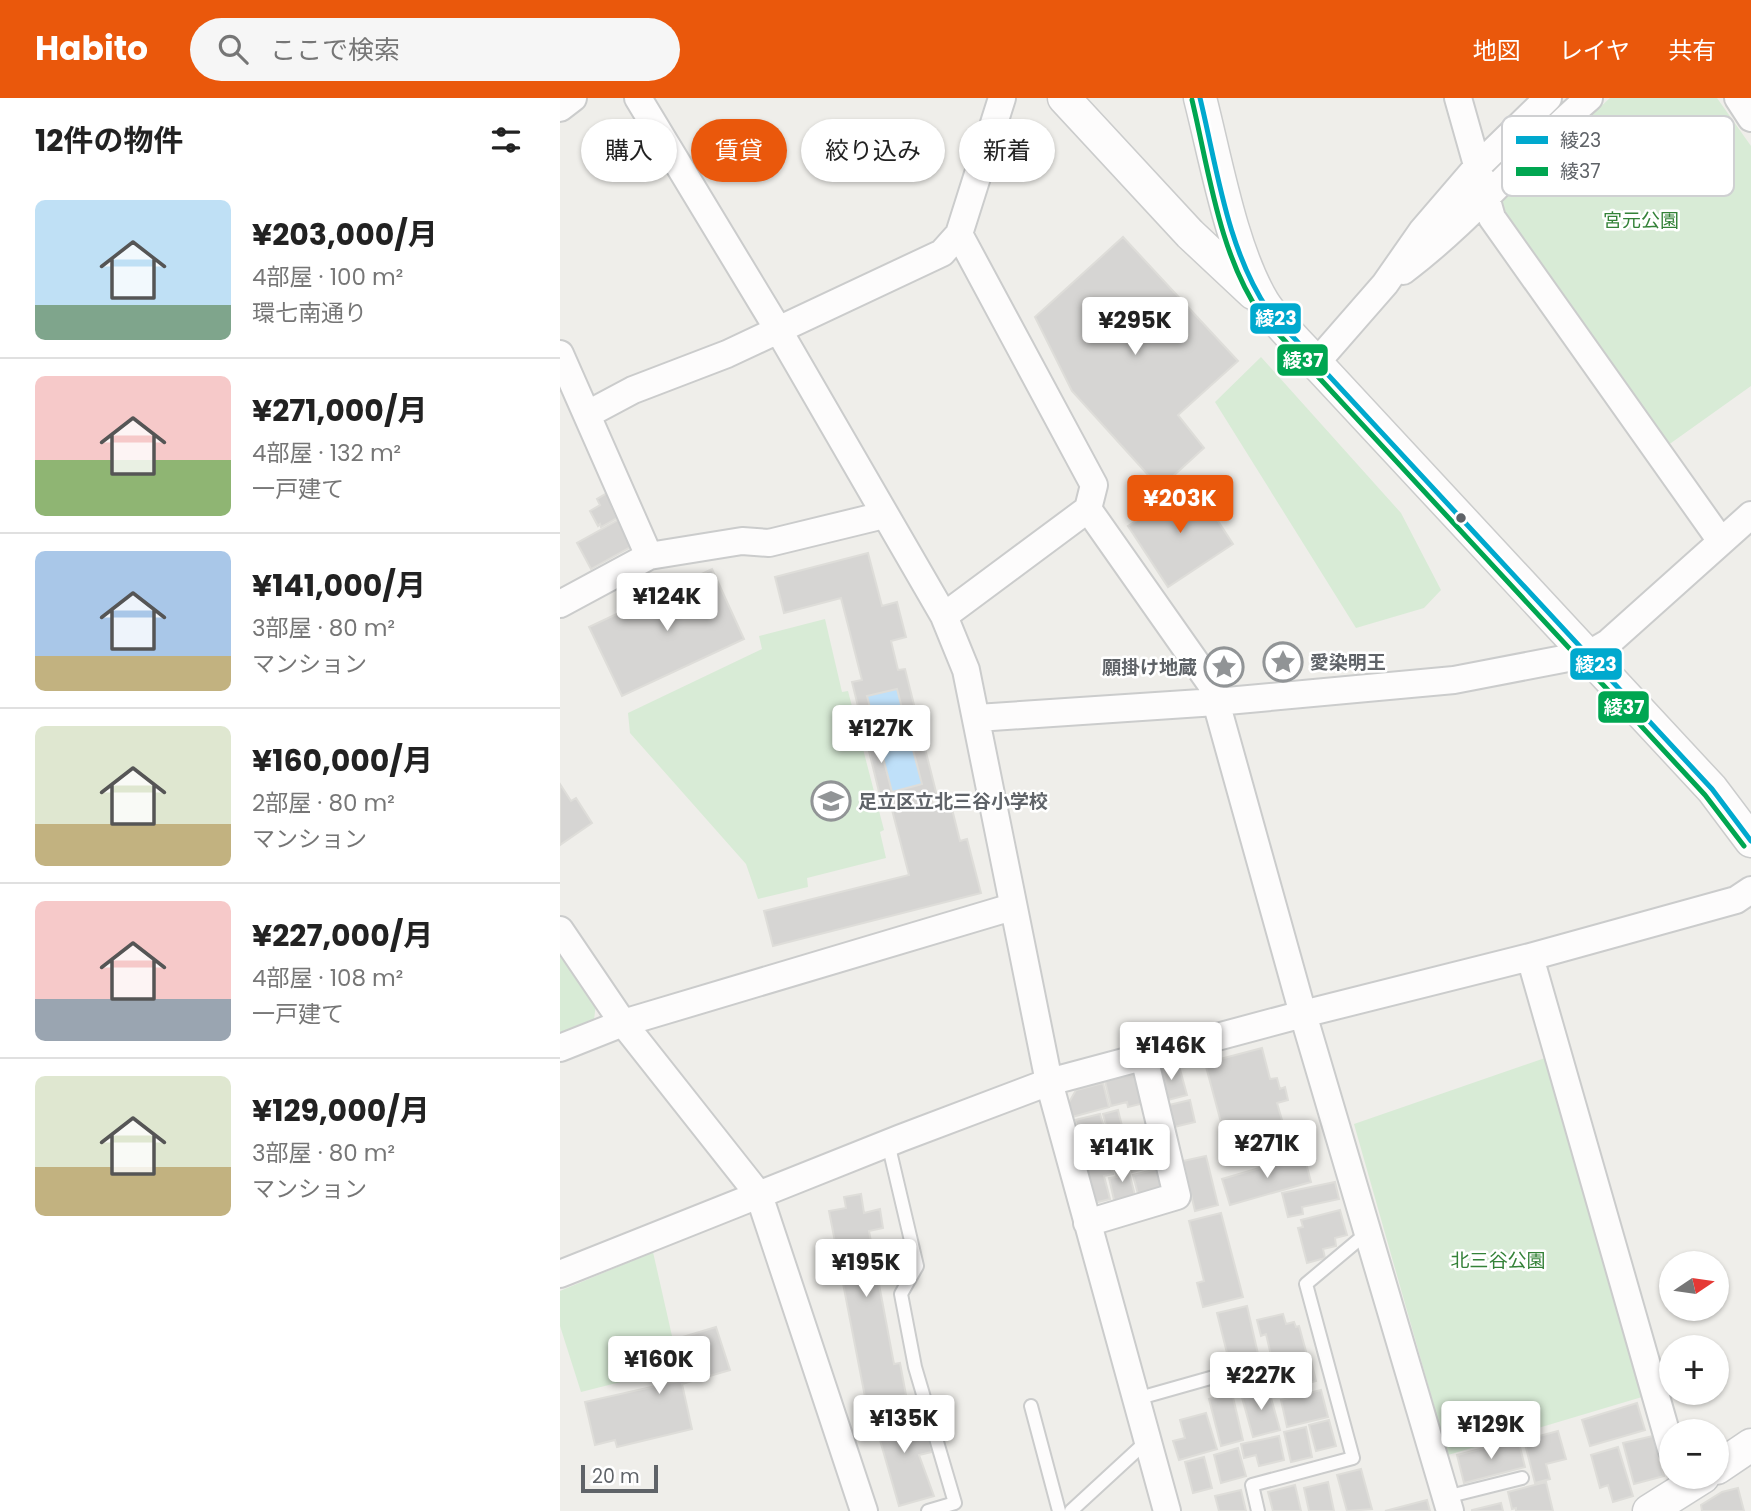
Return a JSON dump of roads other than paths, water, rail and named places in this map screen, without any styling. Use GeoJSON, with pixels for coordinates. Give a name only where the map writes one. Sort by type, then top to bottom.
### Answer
{"type":"FeatureCollection","features":[{"type":"Feature","properties":{"kind":"street"},"geometry":{"type":"LineString","coordinates":[[560,108],[573,98]]}},
{"type":"Feature","properties":{"kind":"street"},"geometry":{"type":"LineString","coordinates":[[638,98],[779,331],[944,616],[966,670],[1049,1082],[1167,1511]]}},
{"type":"Feature","properties":{"kind":"street"},"geometry":{"type":"LineString","coordinates":[[587,414],[633,390],[779,331],[942,253],[958,234],[1002,98]]}},
{"type":"Feature","properties":{"kind":"street"},"geometry":{"type":"LineString","coordinates":[[1064,98],[1190,234],[1264,303],[1589,654],[1712,789],[1751,841]]}},
{"type":"Feature","properties":{"kind":"street"},"geometry":{"type":"LineString","coordinates":[[1200,98],[1235,233],[1264,303]]}},
{"type":"Feature","properties":{"kind":"street"},"geometry":{"type":"LineString","coordinates":[[1458,98],[1492,218],[1721,541]]}},
{"type":"Feature","properties":{"kind":"street"},"geometry":{"type":"LineString","coordinates":[[1529,116],[1548,98]]}},
{"type":"Feature","properties":{"kind":"street"},"geometry":{"type":"LineString","coordinates":[[1569,116],[1589,98]]}},
{"type":"Feature","properties":{"kind":"street"},"geometry":{"type":"LineString","coordinates":[[1738,98],[1751,118]]}},
{"type":"Feature","properties":{"kind":"street"},"geometry":{"type":"LineString","coordinates":[[1317,363],[1385,284],[1422,231],[1477,167],[1502,143]]}},
{"type":"Feature","properties":{"kind":"street"},"geometry":{"type":"LineString","coordinates":[[1385,284],[1429,251],[1502,180]]}},
{"type":"Feature","properties":{"kind":"street"},"geometry":{"type":"LineString","coordinates":[[944,616],[1088,509],[1094,485],[958,234]]}},
{"type":"Feature","properties":{"kind":"street"},"geometry":{"type":"LineString","coordinates":[[560,354],[649,556]]}},
{"type":"Feature","properties":{"kind":"street"},"geometry":{"type":"LineString","coordinates":[[1088,509],[1210,684],[1303,1014],[1448,1504]]}},
{"type":"Feature","properties":{"kind":"street"},"geometry":{"type":"LineString","coordinates":[[560,604],[649,556],[741,541],[769,543],[884,514]]}},
{"type":"Feature","properties":{"kind":"street"},"geometry":{"type":"LineString","coordinates":[[976,719],[1216,702],[1454,680],[1589,654],[1608,643],[1751,515]]}},
{"type":"Feature","properties":{"kind":"street"},"geometry":{"type":"LineString","coordinates":[[560,1274],[1049,1082],[1530,957],[1736,900],[1751,890]]}},
{"type":"Feature","properties":{"kind":"street"},"geometry":{"type":"LineString","coordinates":[[560,1048],[623,1023],[1012,907]]}},
{"type":"Feature","properties":{"kind":"street"},"geometry":{"type":"LineString","coordinates":[[560,930],[623,1023],[759,1195],[864,1511]]}},
{"type":"Feature","properties":{"kind":"street"},"geometry":{"type":"LineString","coordinates":[[1530,957],[1662,1419]]}},
{"type":"Feature","properties":{"kind":"street"},"geometry":{"type":"LineString","coordinates":[[1087,1223],[1177,1196],[1144,1057]]}},
{"type":"Feature","properties":{"kind":"street"},"geometry":{"type":"LineString","coordinates":[[1729,1460],[1751,1446]]}},
{"type":"Feature","properties":{"kind":"street"},"geometry":{"type":"LineString","coordinates":[[1649,1511],[1688,1489]]}},
{"type":"Feature","properties":{"kind":"lane"},"geometry":{"type":"LineString","coordinates":[[888,1143],[916,1266],[901,1294],[915,1367],[955,1503],[928,1511]]}},
{"type":"Feature","properties":{"kind":"lane"},"geometry":{"type":"LineString","coordinates":[[1258,1511],[1252,1485],[1353,1458],[1306,1284],[1367,1232]]}},
{"type":"Feature","properties":{"kind":"lane"},"geometry":{"type":"LineString","coordinates":[[1136,1399],[1228,1373]]}},
{"type":"Feature","properties":{"kind":"lane"},"geometry":{"type":"LineString","coordinates":[[1031,1406],[1059,1511]]}},
{"type":"Feature","properties":{"kind":"lane"},"geometry":{"type":"LineString","coordinates":[[1071,1511],[1147,1441]]}},
{"type":"Feature","properties":{"kind":"lane"},"geometry":{"type":"LineString","coordinates":[[1448,1504],[1522,1478]]}},
{"type":"Feature","properties":{"kind":"water"},"geometry":{"type":"Polygon","coordinates":[[[897,689],[922,784],[892,792],[867,696],[897,689]]]}},
{"type":"Feature","properties":{"kind":"place","name":"愛染明王"},"geometry":{"type":"Point","coordinates":[1283,662]}},
{"type":"Feature","properties":{"kind":"place","name":"願掛け地蔵"},"geometry":{"type":"Point","coordinates":[1224,667]}},
{"type":"Feature","properties":{"kind":"place","name":"足立区立北三谷小学校"},"geometry":{"type":"Point","coordinates":[831,801]}},
{"type":"Feature","properties":{"kind":"park label","name":"宮元公園"},"geometry":{"type":"Point","coordinates":[1641,220]}},
{"type":"Feature","properties":{"kind":"park label","name":"北三谷公園"},"geometry":{"type":"Point","coordinates":[1498,1260]}}]}
